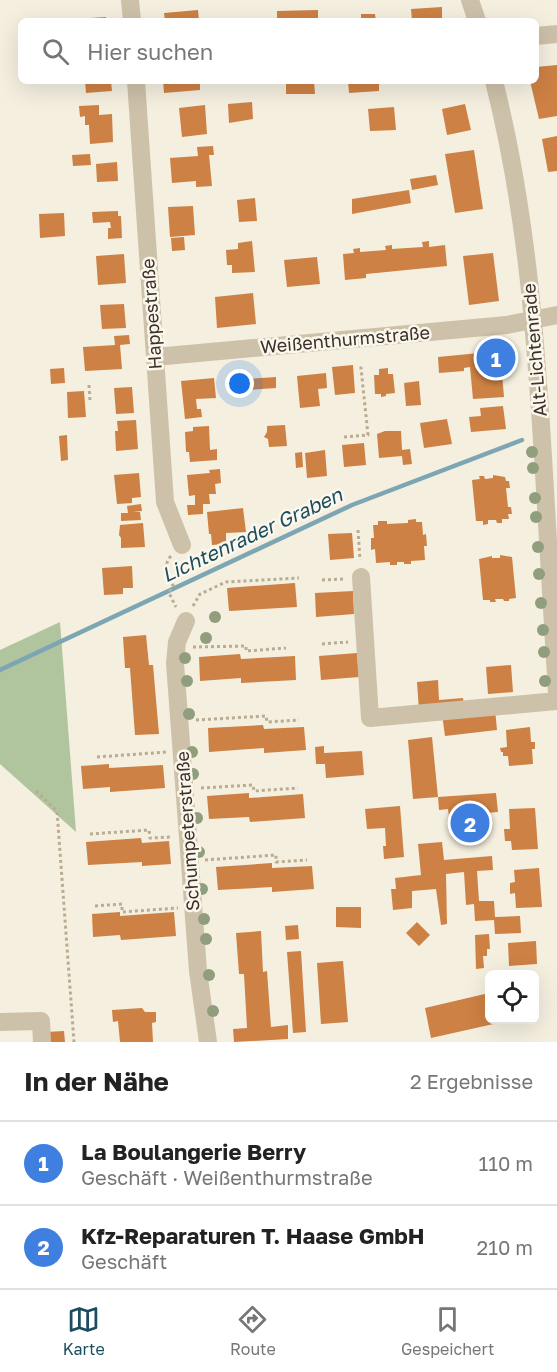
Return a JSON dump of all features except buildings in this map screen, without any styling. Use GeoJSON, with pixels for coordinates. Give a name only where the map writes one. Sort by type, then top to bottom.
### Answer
{"type":"FeatureCollection","features":[{"type":"Feature","properties":{"kind":"street"},"geometry":{"type":"LineString","coordinates":[[130,0],[132,18]]}},
{"type":"Feature","properties":{"kind":"street"},"geometry":{"type":"LineString","coordinates":[[470,0],[476,18]]}},
{"type":"Feature","properties":{"kind":"street"},"geometry":{"type":"LineString","coordinates":[[539,36],[557,34]]}},
{"type":"Feature","properties":{"kind":"street","name":"Happestraße"},"geometry":{"type":"LineString","coordinates":[[136,84],[165,502],[182,545]]}},
{"type":"Feature","properties":{"kind":"street","name":"Alt-Lichtenrade"},"geometry":{"type":"LineString","coordinates":[[495,84],[522,212],[534,320],[555,626],[557,694]]}},
{"type":"Feature","properties":{"kind":"street","name":"Weißenthurmstraße"},"geometry":{"type":"LineString","coordinates":[[155,357],[507,325],[557,315]]}},
{"type":"Feature","properties":{"kind":"street"},"geometry":{"type":"LineString","coordinates":[[361,577],[370,718],[557,701]]}},
{"type":"Feature","properties":{"kind":"street","name":"Schumpeterstraße"},"geometry":{"type":"LineString","coordinates":[[186,621],[177,642],[175,663],[200,987],[208,1042]]}},
{"type":"Feature","properties":{"kind":"street"},"geometry":{"type":"LineString","coordinates":[[0,1022],[41,1021],[42,1042]]}},
{"type":"Feature","properties":{"kind":"path"},"geometry":{"type":"LineString","coordinates":[[344,437],[368,435],[362,368],[358,368]]}},
{"type":"Feature","properties":{"kind":"path"},"geometry":{"type":"LineString","coordinates":[[89,385],[90,401]]}},
{"type":"Feature","properties":{"kind":"path"},"geometry":{"type":"LineString","coordinates":[[322,580],[361,577],[357,530]]}},
{"type":"Feature","properties":{"kind":"path"},"geometry":{"type":"LineString","coordinates":[[172,599],[169,593],[173,585],[166,567],[167,560],[182,545]]}},
{"type":"Feature","properties":{"kind":"path"},"geometry":{"type":"LineString","coordinates":[[186,621],[200,594],[226,582],[299,578]]}},
{"type":"Feature","properties":{"kind":"path"},"geometry":{"type":"LineString","coordinates":[[322,644],[365,641]]}},
{"type":"Feature","properties":{"kind":"path"},"geometry":{"type":"LineString","coordinates":[[177,642],[198,648],[246,645],[246,651],[286,648]]}},
{"type":"Feature","properties":{"kind":"path"},"geometry":{"type":"LineString","coordinates":[[180,721],[266,716],[267,722],[299,720]]}},
{"type":"Feature","properties":{"kind":"path"},"geometry":{"type":"LineString","coordinates":[[97,757],[182,750]]}},
{"type":"Feature","properties":{"kind":"path"},"geometry":{"type":"LineString","coordinates":[[184,790],[254,785],[254,791],[298,788]]}},
{"type":"Feature","properties":{"kind":"path"},"geometry":{"type":"LineString","coordinates":[[36,791],[57,811],[74,1042]]}},
{"type":"Feature","properties":{"kind":"path"},"geometry":{"type":"LineString","coordinates":[[90,834],[149,830],[150,838],[188,836]]}},
{"type":"Feature","properties":{"kind":"path"},"geometry":{"type":"LineString","coordinates":[[190,861],[276,855],[276,862],[307,860]]}},
{"type":"Feature","properties":{"kind":"path"},"geometry":{"type":"LineString","coordinates":[[94,906],[122,904],[122,912],[193,906]]}},
{"type":"Feature","properties":{"kind":"green space"},"geometry":{"type":"Polygon","coordinates":[[[60,622],[76,832],[0,764],[0,650],[60,622]]]}},
{"type":"Feature","properties":{"kind":"waterway","name":"Lichtenrader Graben"},"geometry":{"type":"LineString","coordinates":[[0,670],[352,505],[522,440]]}},
{"type":"Feature","properties":{"kind":"place","name":"La Boulangerie Berry"},"geometry":{"type":"Point","coordinates":[496,358]}},
{"type":"Feature","properties":{"kind":"place","name":"Kfz-Reparaturen T. Haase GmbH"},"geometry":{"type":"Point","coordinates":[470,823]}}]}
